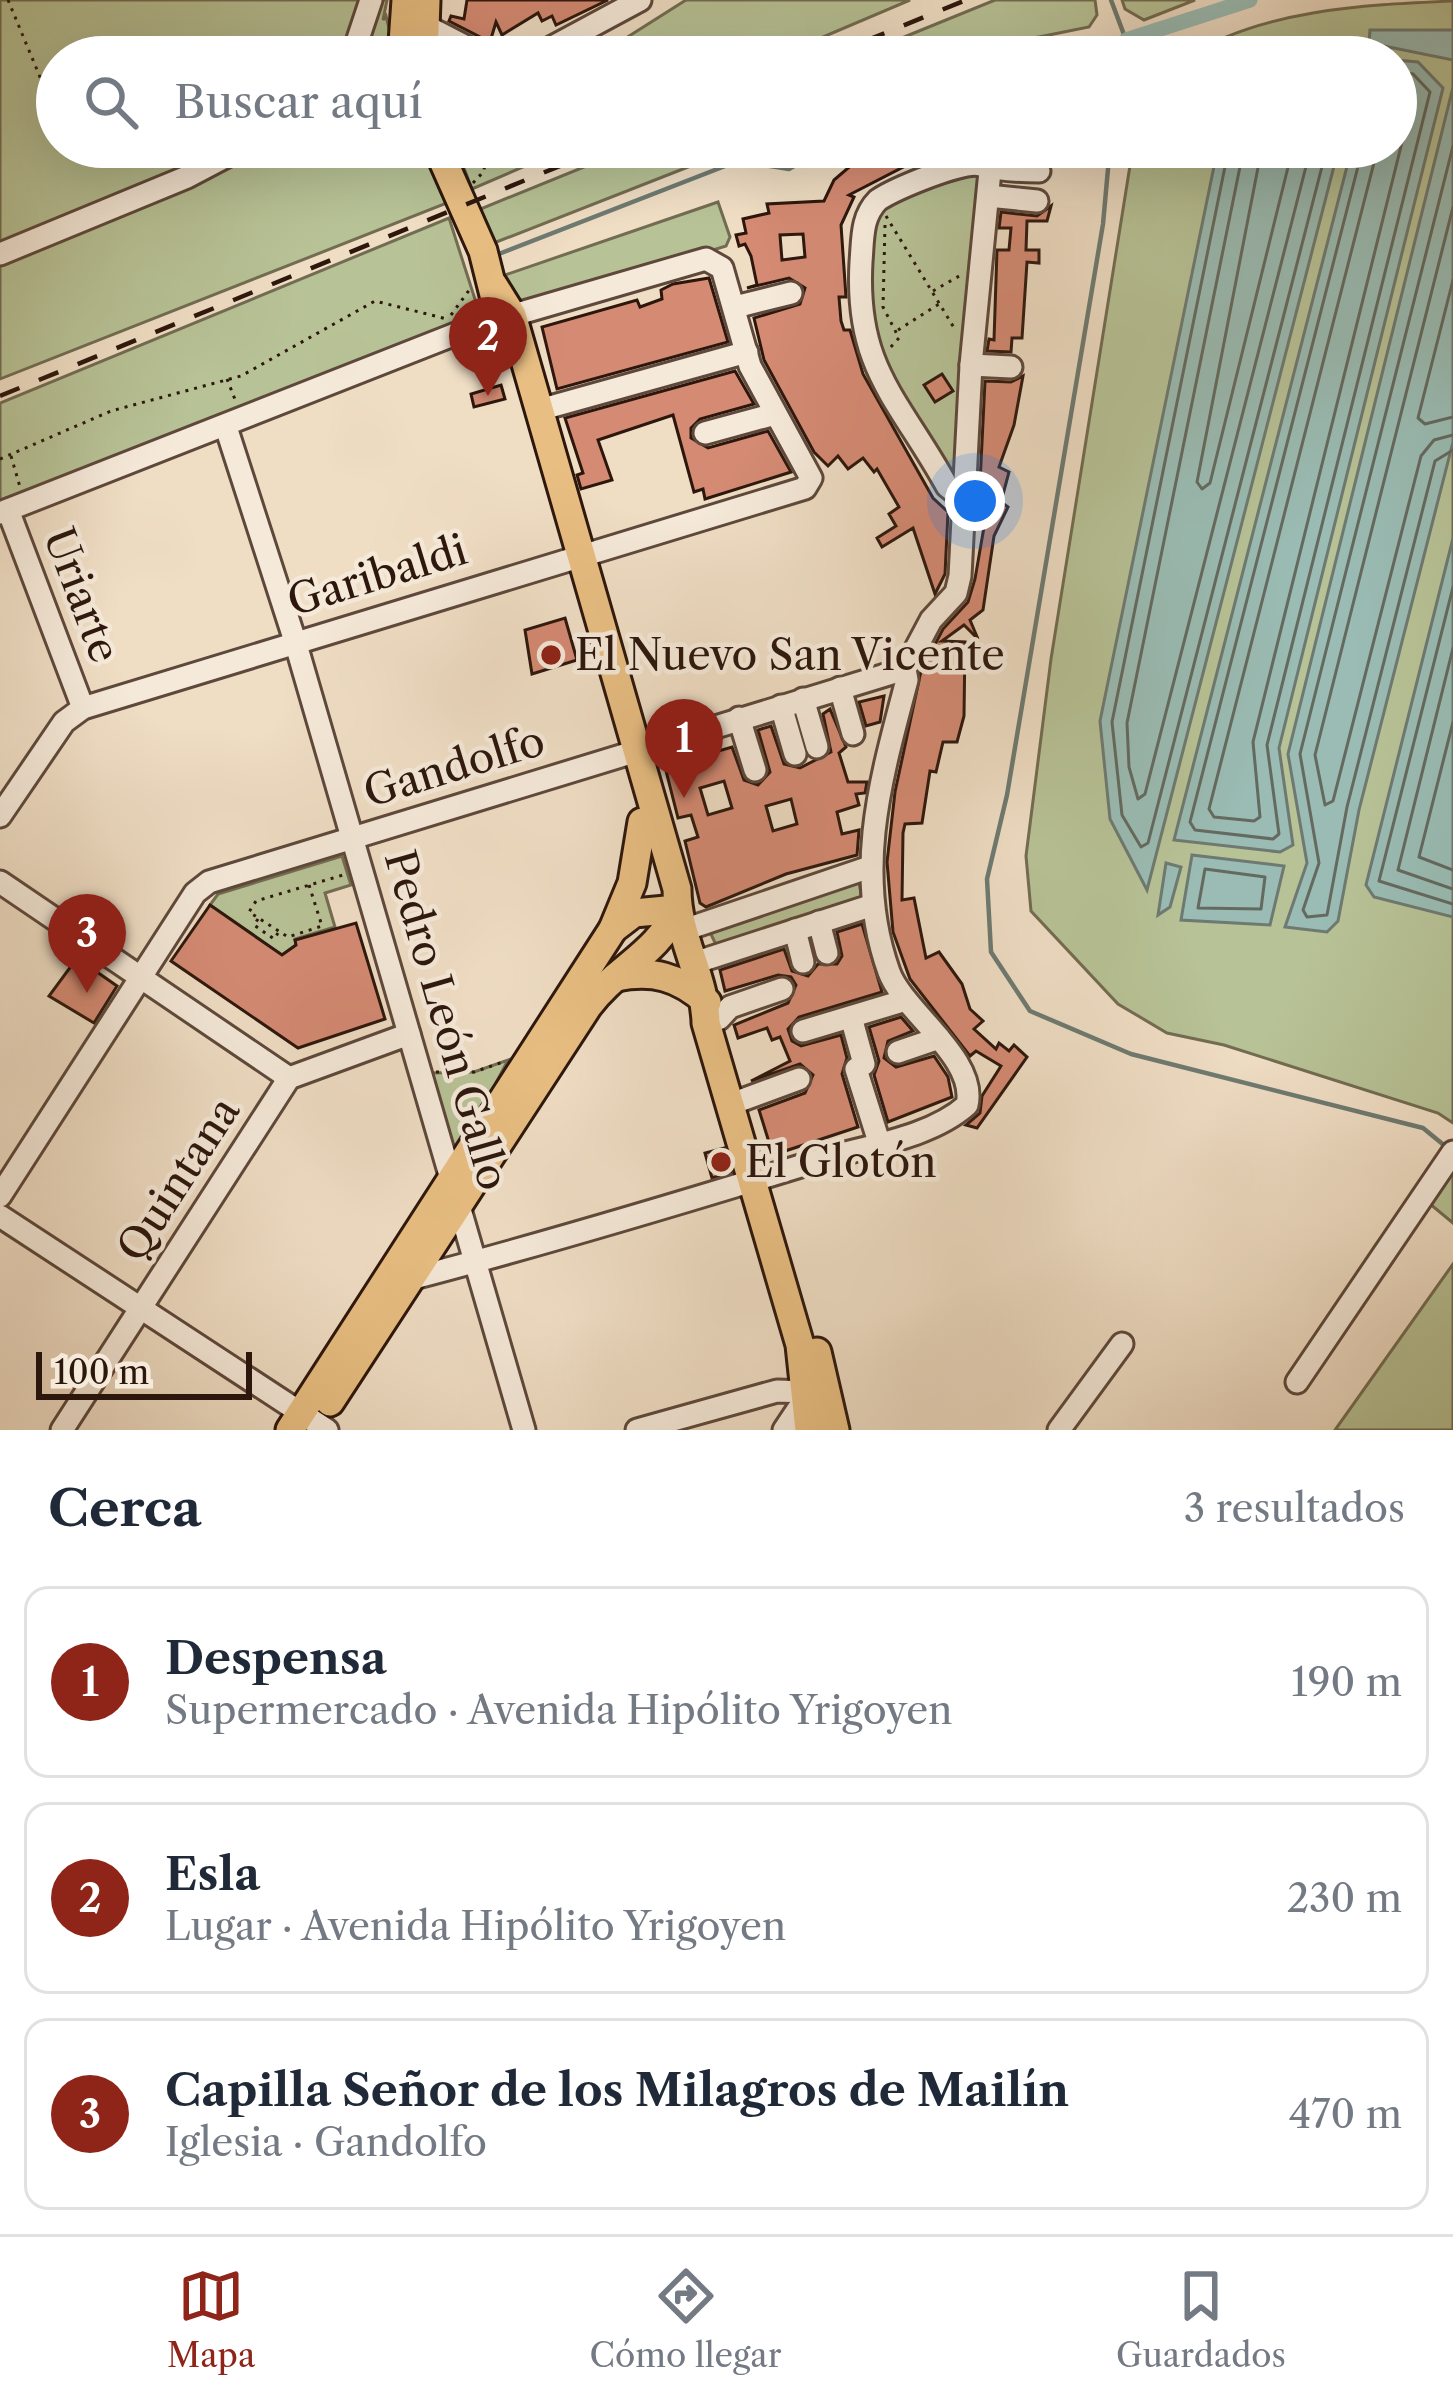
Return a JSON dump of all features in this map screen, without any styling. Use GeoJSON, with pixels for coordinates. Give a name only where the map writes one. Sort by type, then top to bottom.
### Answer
{"type":"FeatureCollection","features":[{"type":"Feature","properties":{"kind":"main road"},"geometry":{"type":"LineString","coordinates":[[449,168],[483,251],[494,286],[495,320],[577,555]]}},
{"type":"Feature","properties":{"kind":"main road"},"geometry":{"type":"LineString","coordinates":[[495,320],[539,410],[631,753],[677,889],[694,963],[742,1100],[757,1179]]}},
{"type":"Feature","properties":{"kind":"main road"},"geometry":{"type":"LineString","coordinates":[[631,753],[642,822],[664,893],[681,920]]}},
{"type":"Feature","properties":{"kind":"main road"},"geometry":{"type":"LineString","coordinates":[[456,1189],[528,1059],[613,929],[632,883],[642,822]]}},
{"type":"Feature","properties":{"kind":"main road"},"geometry":{"type":"LineString","coordinates":[[613,929],[643,910],[681,920]]}},
{"type":"Feature","properties":{"kind":"main road"},"geometry":{"type":"LineString","coordinates":[[309,1425],[456,1189],[588,1006],[612,978],[650,952],[681,920]]}},
{"type":"Feature","properties":{"kind":"main road"},"geometry":{"type":"LineString","coordinates":[[612,978],[662,974],[712,1009]]}},
{"type":"Feature","properties":{"kind":"main road"},"geometry":{"type":"LineString","coordinates":[[712,1009],[706,1023],[757,1179],[816,1389],[835,1430]]}},
{"type":"Feature","properties":{"kind":"main road"},"geometry":{"type":"LineString","coordinates":[[809,1430],[816,1389]]}},
{"type":"Feature","properties":{"kind":"street"},"geometry":{"type":"LineString","coordinates":[[359,36],[370,0]]}},
{"type":"Feature","properties":{"kind":"street"},"geometry":{"type":"LineString","coordinates":[[573,36],[640,0]]}},
{"type":"Feature","properties":{"kind":"street"},"geometry":{"type":"LineString","coordinates":[[418,8],[457,36]]}},
{"type":"Feature","properties":{"kind":"street"},"geometry":{"type":"LineString","coordinates":[[0,254],[205,168]]}},
{"type":"Feature","properties":{"kind":"street"},"geometry":{"type":"LineString","coordinates":[[962,168],[889,193],[871,207],[863,226],[860,285],[871,361],[947,486],[963,499]]}},
{"type":"Feature","properties":{"kind":"street"},"geometry":{"type":"LineString","coordinates":[[981,168],[1039,171]]}},
{"type":"Feature","properties":{"kind":"street"},"geometry":{"type":"LineString","coordinates":[[402,1274],[478,1261],[757,1179],[933,1126],[967,1105],[968,1088],[939,1038],[892,978],[873,905],[870,867],[878,789],[907,680],[905,669],[931,620],[956,593],[990,172]]}},
{"type":"Feature","properties":{"kind":"street"},"geometry":{"type":"LineString","coordinates":[[988,196],[1037,201]]}},
{"type":"Feature","properties":{"kind":"street"},"geometry":{"type":"LineString","coordinates":[[10,507],[495,320],[706,259],[722,268],[747,352],[775,414],[705,433]]}},
{"type":"Feature","properties":{"kind":"street"},"geometry":{"type":"LineString","coordinates":[[735,307],[791,293]]}},
{"type":"Feature","properties":{"kind":"street"},"geometry":{"type":"LineString","coordinates":[[539,410],[747,352]]}},
{"type":"Feature","properties":{"kind":"street"},"geometry":{"type":"LineString","coordinates":[[972,362],[1011,367]]}},
{"type":"Feature","properties":{"kind":"street","name":"Garibaldi"},"geometry":{"type":"LineString","coordinates":[[83,708],[805,488],[810,467],[775,414]]}},
{"type":"Feature","properties":{"kind":"street","name":"Pedro León Gallo"},"geometry":{"type":"LineString","coordinates":[[234,424],[524,1430]]}},
{"type":"Feature","properties":{"kind":"street","name":"Uriarte"},"geometry":{"type":"LineString","coordinates":[[10,507],[83,708]]}},
{"type":"Feature","properties":{"kind":"street","name":"Gandolfo"},"geometry":{"type":"LineString","coordinates":[[0,1196],[195,893],[209,882],[905,669]]}},
{"type":"Feature","properties":{"kind":"street"},"geometry":{"type":"LineString","coordinates":[[840,688],[853,734]]}},
{"type":"Feature","properties":{"kind":"street"},"geometry":{"type":"LineString","coordinates":[[792,703],[806,750]]}},
{"type":"Feature","properties":{"kind":"street"},"geometry":{"type":"LineString","coordinates":[[0,817],[64,722],[83,708]]}},
{"type":"Feature","properties":{"kind":"street"},"geometry":{"type":"LineString","coordinates":[[739,718],[755,770]]}},
{"type":"Feature","properties":{"kind":"street"},"geometry":{"type":"LineString","coordinates":[[681,920],[870,867]]}},
{"type":"Feature","properties":{"kind":"street"},"geometry":{"type":"LineString","coordinates":[[0,882],[289,1078]]}},
{"type":"Feature","properties":{"kind":"street"},"geometry":{"type":"LineString","coordinates":[[694,963],[873,905]]}},
{"type":"Feature","properties":{"kind":"street"},"geometry":{"type":"LineString","coordinates":[[819,922],[827,953]]}},
{"type":"Feature","properties":{"kind":"street"},"geometry":{"type":"LineString","coordinates":[[795,930],[803,962]]}},
{"type":"Feature","properties":{"kind":"street"},"geometry":{"type":"LineString","coordinates":[[712,1009],[782,989]]}},
{"type":"Feature","properties":{"kind":"street"},"geometry":{"type":"LineString","coordinates":[[803,1031],[906,1000]]}},
{"type":"Feature","properties":{"kind":"street"},"geometry":{"type":"LineString","coordinates":[[851,1017],[864,1064],[856,1069],[879,1142]]}},
{"type":"Feature","properties":{"kind":"street","name":"Quintana"},"geometry":{"type":"LineString","coordinates":[[62,1430],[289,1078],[409,1034]]}},
{"type":"Feature","properties":{"kind":"street"},"geometry":{"type":"LineString","coordinates":[[898,1052],[939,1038]]}},
{"type":"Feature","properties":{"kind":"street"},"geometry":{"type":"LineString","coordinates":[[742,1100],[799,1079]]}},
{"type":"Feature","properties":{"kind":"street"},"geometry":{"type":"LineString","coordinates":[[1297,1382],[1453,1152]]}},
{"type":"Feature","properties":{"kind":"street"},"geometry":{"type":"LineString","coordinates":[[0,1216],[309,1425]]}},
{"type":"Feature","properties":{"kind":"street"},"geometry":{"type":"LineString","coordinates":[[1059,1430],[1122,1343]]}},
{"type":"Feature","properties":{"kind":"street"},"geometry":{"type":"LineString","coordinates":[[637,1430],[777,1391],[816,1389]]}},
{"type":"Feature","properties":{"kind":"street"},"geometry":{"type":"LineString","coordinates":[[784,1430],[816,1389]]}},
{"type":"Feature","properties":{"kind":"path"},"geometry":{"type":"LineString","coordinates":[[8,0],[36,69]]}},
{"type":"Feature","properties":{"kind":"path"},"geometry":{"type":"LineString","coordinates":[[461,195],[484,168]]}},
{"type":"Feature","properties":{"kind":"path"},"geometry":{"type":"LineString","coordinates":[[871,361],[898,342],[883,307],[885,214],[972,362]]}},
{"type":"Feature","properties":{"kind":"path"},"geometry":{"type":"LineString","coordinates":[[932,292],[981,262]]}},
{"type":"Feature","properties":{"kind":"path"},"geometry":{"type":"LineString","coordinates":[[0,459],[111,411],[227,379],[288,354],[374,301],[473,321],[495,320]]}},
{"type":"Feature","properties":{"kind":"path"},"geometry":{"type":"LineString","coordinates":[[896,331],[939,304]]}},
{"type":"Feature","properties":{"kind":"path"},"geometry":{"type":"LineString","coordinates":[[227,379],[234,424]]}},
{"type":"Feature","properties":{"kind":"path"},"geometry":{"type":"LineString","coordinates":[[10,455],[10,507]]}},
{"type":"Feature","properties":{"kind":"path"},"geometry":{"type":"LineString","coordinates":[[309,885],[322,926],[288,937],[249,912],[256,901],[309,885],[362,869]]}},
{"type":"Feature","properties":{"kind":"path"},"geometry":{"type":"LineString","coordinates":[[421,1073],[474,1072],[528,1059]]}},
{"type":"Feature","properties":{"kind":"green space"},"geometry":{"type":"Polygon","coordinates":[[[0,0],[387,0],[383,20],[386,16],[391,36],[36,36],[36,168],[437,168],[452,201],[0,379],[0,0]]]}},
{"type":"Feature","properties":{"kind":"green space"},"geometry":{"type":"Polygon","coordinates":[[[686,0],[910,0],[825,36],[629,36],[686,0]]]}},
{"type":"Feature","properties":{"kind":"green space"},"geometry":{"type":"Polygon","coordinates":[[[995,0],[1095,0],[1097,15],[1089,27],[1044,36],[907,36],[995,0]]]}},
{"type":"Feature","properties":{"kind":"green space"},"geometry":{"type":"Polygon","coordinates":[[[1122,0],[1195,0],[1144,20],[1125,9],[1122,0]]]}},
{"type":"Feature","properties":{"kind":"green space"},"geometry":{"type":"Polygon","coordinates":[[[1453,1],[1453,1123],[1438,1113],[1224,1045],[1167,1033],[1118,1004],[1031,911],[1026,856],[1051,659],[1130,168],[1417,168],[1417,36],[1230,36],[1282,19],[1350,8],[1453,1]]]}},
{"type":"Feature","properties":{"kind":"green space"},"geometry":{"type":"Polygon","coordinates":[[[464,168],[520,168],[472,189],[464,168]]]}},
{"type":"Feature","properties":{"kind":"green space"},"geometry":{"type":"Polygon","coordinates":[[[581,168],[685,168],[494,243],[478,210],[581,168]]]}},
{"type":"Feature","properties":{"kind":"green space"},"geometry":{"type":"Polygon","coordinates":[[[983,175],[958,474],[952,477],[881,368],[871,331],[872,227],[881,209],[901,197],[983,175]]]}},
{"type":"Feature","properties":{"kind":"green space"},"geometry":{"type":"Polygon","coordinates":[[[718,202],[730,237],[726,246],[536,305],[515,303],[505,275],[718,202]]]}},
{"type":"Feature","properties":{"kind":"green space"},"geometry":{"type":"Polygon","coordinates":[[[449,218],[480,315],[0,510],[0,403],[449,218]]]}},
{"type":"Feature","properties":{"kind":"green space"},"geometry":{"type":"Polygon","coordinates":[[[342,856],[351,885],[325,893],[335,927],[295,939],[296,945],[282,955],[210,905],[218,894],[342,856]]]}},
{"type":"Feature","properties":{"kind":"green space"},"geometry":{"type":"Polygon","coordinates":[[[858,876],[862,900],[718,949],[709,930],[858,876]]]}},
{"type":"Feature","properties":{"kind":"green space"},"geometry":{"type":"Polygon","coordinates":[[[508,1060],[463,1146],[454,1150],[431,1073],[474,1072],[508,1060]]]}},
{"type":"Feature","properties":{"kind":"green space"},"geometry":{"type":"Polygon","coordinates":[[[1453,1171],[1453,1223],[1430,1204],[1453,1171]]]}},
{"type":"Feature","properties":{"kind":"green space"},"geometry":{"type":"Polygon","coordinates":[[[1453,1264],[1453,1430],[1335,1430],[1453,1264]]]}},
{"type":"Feature","properties":{"kind":"water"},"geometry":{"type":"Polygon","coordinates":[[[1370,30],[1453,30],[1453,60],[1417,53],[1417,36],[1370,36],[1370,30]]]}},
{"type":"Feature","properties":{"kind":"water"},"geometry":{"type":"Polygon","coordinates":[[[1418,62],[1443,88],[1279,748],[1293,845],[1280,852],[1174,840],[1347,168],[1417,168],[1418,62]]]}},
{"type":"Feature","properties":{"kind":"water"},"geometry":{"type":"Polygon","coordinates":[[[1453,87],[1453,442],[1359,810],[1338,921],[1327,932],[1285,927],[1307,863],[1288,754],[1453,87]]]}},
{"type":"Feature","properties":{"kind":"water"},"geometry":{"type":"Polygon","coordinates":[[[1214,168],[1334,168],[1147,890],[1110,819],[1100,721],[1214,168]]]}},
{"type":"Feature","properties":{"kind":"water"},"geometry":{"type":"Polygon","coordinates":[[[1453,538],[1453,917],[1374,897],[1366,885],[1453,538]]]}},
{"type":"Feature","properties":{"kind":"water"},"geometry":{"type":"Polygon","coordinates":[[[1192,855],[1284,866],[1270,925],[1181,920],[1192,855]]]}},
{"type":"Feature","properties":{"kind":"water"},"geometry":{"type":"Polygon","coordinates":[[[1166,863],[1181,867],[1170,907],[1158,915],[1166,863]]]}},
{"type":"Feature","properties":{"kind":"building"},"geometry":{"type":"Polygon","coordinates":[[[467,0],[608,0],[556,25],[552,16],[542,21],[538,13],[502,35],[496,22],[492,36],[478,36],[449,21],[451,16],[464,19],[467,0]]]}},
{"type":"Feature","properties":{"kind":"building"},"geometry":{"type":"Polygon","coordinates":[[[848,168],[901,168],[849,195],[854,197],[841,225],[846,297],[839,297],[841,321],[844,330],[850,330],[863,374],[933,498],[948,512],[945,574],[935,594],[913,528],[882,547],[877,538],[896,526],[889,514],[899,507],[877,469],[874,472],[863,458],[848,469],[838,456],[828,466],[814,452],[764,360],[754,318],[800,304],[805,288],[789,278],[747,288],[757,285],[751,256],[745,244],[739,246],[736,235],[746,233],[743,219],[769,213],[767,204],[824,201],[834,180],[848,168]],[[803,234],[780,235],[782,260],[805,257],[803,234]]]}},
{"type":"Feature","properties":{"kind":"building"},"geometry":{"type":"Polygon","coordinates":[[[1051,206],[1047,221],[1027,221],[1026,250],[1039,250],[1039,263],[1027,262],[1022,338],[1012,338],[1011,352],[987,351],[989,339],[994,340],[997,250],[1009,250],[1011,228],[999,228],[1001,212],[1037,216],[1051,206]]]}},
{"type":"Feature","properties":{"kind":"building"},"geometry":{"type":"Polygon","coordinates":[[[709,278],[728,342],[557,389],[542,327],[637,300],[640,307],[662,299],[661,290],[673,284],[709,278]]]}},
{"type":"Feature","properties":{"kind":"building"},"geometry":{"type":"Polygon","coordinates":[[[735,371],[754,404],[700,419],[691,428],[691,438],[708,448],[768,431],[791,472],[705,499],[703,489],[694,492],[673,415],[598,440],[612,480],[581,489],[577,475],[583,473],[565,418],[735,371]]]}},
{"type":"Feature","properties":{"kind":"building"},"geometry":{"type":"Polygon","coordinates":[[[942,374],[953,391],[935,402],[924,385],[942,374]]]}},
{"type":"Feature","properties":{"kind":"building"},"geometry":{"type":"Polygon","coordinates":[[[1023,376],[1014,425],[999,467],[1009,472],[1001,502],[1008,507],[994,536],[983,610],[970,620],[978,639],[964,625],[942,641],[965,642],[964,716],[957,742],[943,742],[936,772],[930,771],[922,823],[905,824],[903,833],[902,900],[914,898],[926,958],[939,952],[962,984],[970,1009],[983,1021],[974,1029],[996,1049],[999,1043],[1009,1051],[1014,1045],[1027,1057],[977,1128],[966,1125],[980,1113],[982,1096],[1001,1066],[976,1051],[970,1056],[910,979],[893,932],[887,862],[895,792],[921,671],[943,629],[968,602],[975,579],[984,527],[978,524],[985,381],[1011,382],[1023,376]]]}},
{"type":"Feature","properties":{"kind":"building"},"geometry":{"type":"Polygon","coordinates":[[[501,385],[505,399],[474,407],[471,394],[501,385]]]}},
{"type":"Feature","properties":{"kind":"building"},"geometry":{"type":"Polygon","coordinates":[[[565,618],[577,660],[532,674],[525,630],[565,618]]]}},
{"type":"Feature","properties":{"kind":"building"},"geometry":{"type":"Polygon","coordinates":[[[884,696],[880,722],[866,726],[859,702],[884,696]]]}},
{"type":"Feature","properties":{"kind":"building"},"geometry":{"type":"Polygon","coordinates":[[[830,709],[846,747],[839,753],[848,782],[867,782],[865,793],[856,794],[859,805],[837,812],[842,834],[859,830],[857,855],[786,874],[706,907],[700,903],[685,841],[698,837],[691,815],[678,818],[663,759],[706,746],[708,754],[732,747],[744,780],[758,785],[770,772],[758,730],[771,726],[784,764],[800,768],[831,752],[823,714],[830,709]],[[724,781],[700,788],[708,815],[732,808],[724,781]],[[791,799],[766,806],[773,831],[797,824],[791,799]]]}},
{"type":"Feature","properties":{"kind":"building"},"geometry":{"type":"Polygon","coordinates":[[[210,905],[282,955],[296,945],[295,940],[356,923],[385,1019],[298,1048],[171,961],[210,905]]]}},
{"type":"Feature","properties":{"kind":"building"},"geometry":{"type":"Polygon","coordinates":[[[862,924],[882,992],[799,1017],[788,1029],[792,1041],[801,1046],[841,1035],[847,1058],[842,1074],[858,1127],[773,1155],[759,1110],[805,1093],[813,1075],[800,1064],[751,1081],[790,1061],[780,1037],[772,1040],[767,1028],[738,1038],[734,1025],[788,1003],[796,985],[791,977],[778,975],[725,991],[720,970],[784,949],[792,971],[808,976],[818,964],[837,964],[842,956],[837,932],[862,924]]]}},
{"type":"Feature","properties":{"kind":"building"},"geometry":{"type":"Polygon","coordinates":[[[77,958],[117,986],[94,1023],[49,996],[77,958]]]}},
{"type":"Feature","properties":{"kind":"building"},"geometry":{"type":"Polygon","coordinates":[[[901,1017],[913,1031],[888,1041],[884,1058],[896,1067],[934,1056],[948,1077],[952,1097],[888,1122],[874,1075],[879,1061],[869,1027],[901,1017]]]}},
{"type":"Feature","properties":{"kind":"building"},"geometry":{"type":"Polygon","coordinates":[[[724,1148],[731,1172],[712,1178],[705,1153],[724,1148]]]}},
{"type":"Feature","properties":{"kind":"waterway"},"geometry":{"type":"LineString","coordinates":[[1111,0],[1124,36]]}},
{"type":"Feature","properties":{"kind":"waterway"},"geometry":{"type":"LineString","coordinates":[[1138,36],[1250,0]]}},
{"type":"Feature","properties":{"kind":"waterway"},"geometry":{"type":"LineString","coordinates":[[496,255],[720,168]]}},
{"type":"Feature","properties":{"kind":"waterway"},"geometry":{"type":"LineString","coordinates":[[783,168],[791,168]]}},
{"type":"Feature","properties":{"kind":"waterway"},"geometry":{"type":"LineString","coordinates":[[1108,168],[1103,224],[1007,795],[987,879],[991,952],[1030,1011],[1131,1054],[1423,1128],[1445,1146]]}},
{"type":"Feature","properties":{"kind":"railway"},"geometry":{"type":"LineString","coordinates":[[878,36],[966,0]]}},
{"type":"Feature","properties":{"kind":"railway"},"geometry":{"type":"LineString","coordinates":[[0,396],[555,168]]}},
{"type":"Feature","properties":{"kind":"place","name":"Esla"},"geometry":{"type":"Point","coordinates":[488,396]}},
{"type":"Feature","properties":{"kind":"place","name":"El Nuevo San Vicente"},"geometry":{"type":"Point","coordinates":[551,655]}},
{"type":"Feature","properties":{"kind":"place","name":"Despensa"},"geometry":{"type":"Point","coordinates":[684,798]}},
{"type":"Feature","properties":{"kind":"place","name":"Capilla Señor de los Milagros de Mailín"},"geometry":{"type":"Point","coordinates":[87,993]}},
{"type":"Feature","properties":{"kind":"place","name":"El Glotón"},"geometry":{"type":"Point","coordinates":[721,1162]}}]}
